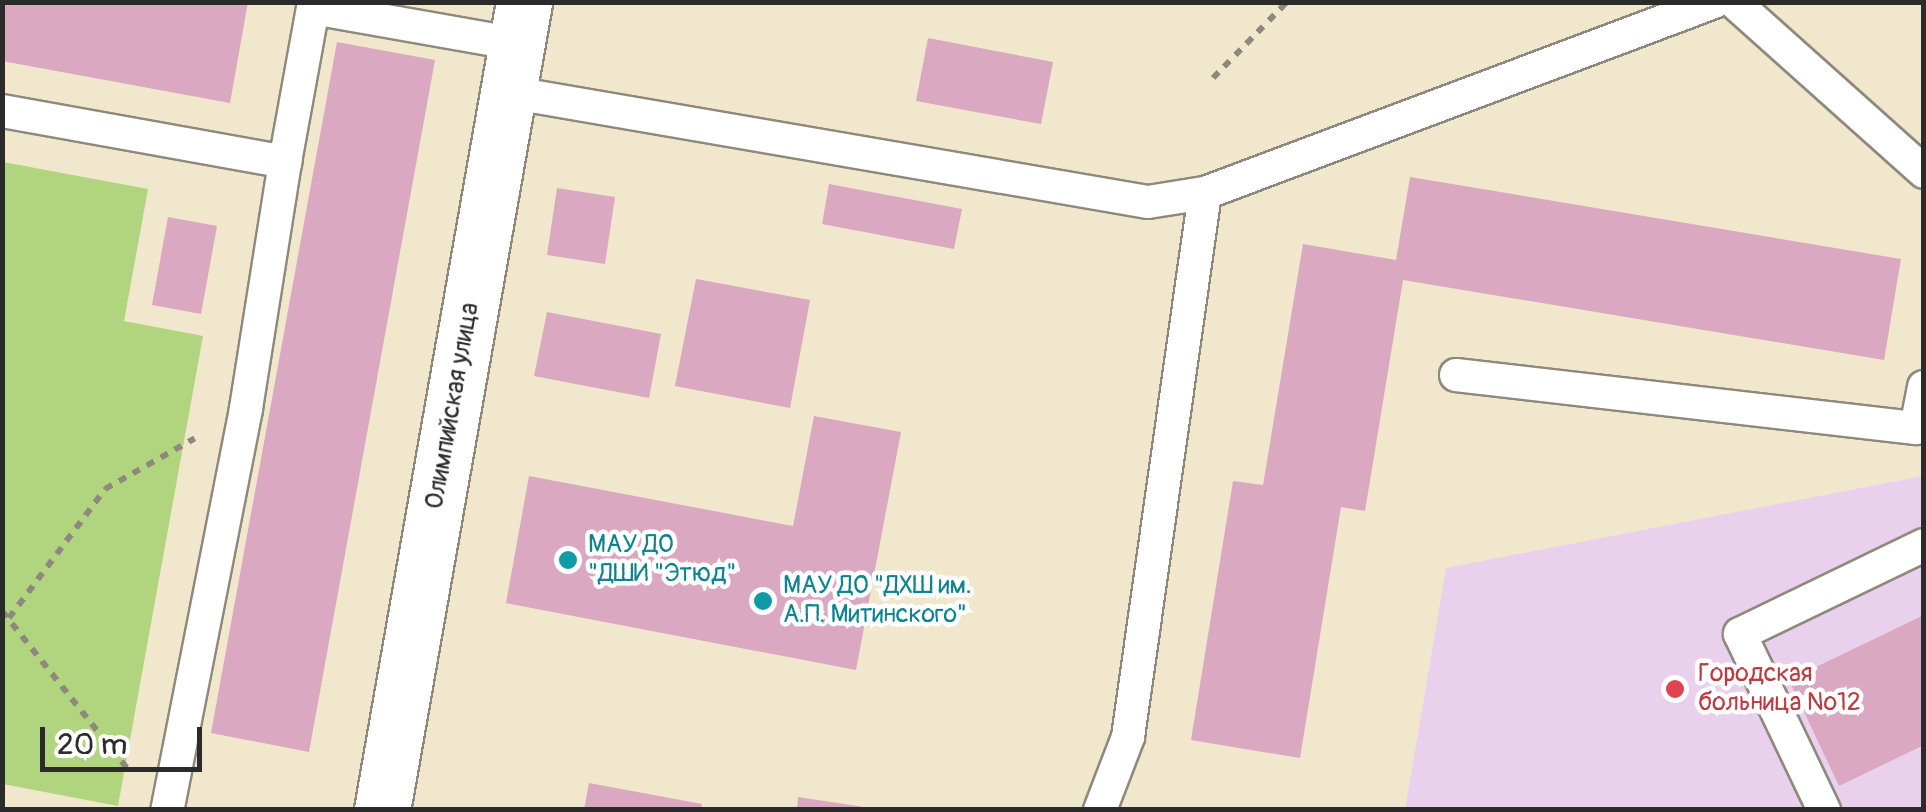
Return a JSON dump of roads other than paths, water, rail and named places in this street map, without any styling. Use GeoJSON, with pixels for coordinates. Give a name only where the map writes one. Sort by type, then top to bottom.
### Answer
{"type":"FeatureCollection","features":[{"type":"Feature","properties":{"kind":"street","name":"Олимпийская улица"},"geometry":{"type":"LineString","coordinates":[[382,810],[516,46]]}},
{"type":"Feature","properties":{"kind":"lane"},"geometry":{"type":"LineString","coordinates":[[167,810],[246,408],[313,8],[516,46],[1148,202],[1206,193],[1714,2]]}},
{"type":"Feature","properties":{"kind":"lane"},"geometry":{"type":"LineString","coordinates":[[1734,2],[1924,172]]}},
{"type":"Feature","properties":{"kind":"lane"},"geometry":{"type":"LineString","coordinates":[[2,111],[285,162]]}},
{"type":"Feature","properties":{"kind":"lane"},"geometry":{"type":"LineString","coordinates":[[1100,810],[1128,736],[1206,193]]}},
{"type":"Feature","properties":{"kind":"lane"},"geometry":{"type":"LineString","coordinates":[[1456,375],[1916,428],[1924,388]]}},
{"type":"Feature","properties":{"kind":"lane"},"geometry":{"type":"LineString","coordinates":[[1824,810],[1740,634],[1924,545]]}},
{"type":"Feature","properties":{"kind":"place","name":"МАУ ДО \"ДШИ \"Этюд\""},"geometry":{"type":"Point","coordinates":[568,560]}},
{"type":"Feature","properties":{"kind":"place","name":"МАУ ДО \"ДХШ им. А.П. Митинского\""},"geometry":{"type":"Point","coordinates":[763,601]}},
{"type":"Feature","properties":{"kind":"place","name":"Городская больница №12"},"geometry":{"type":"Point","coordinates":[1675,689]}}]}
